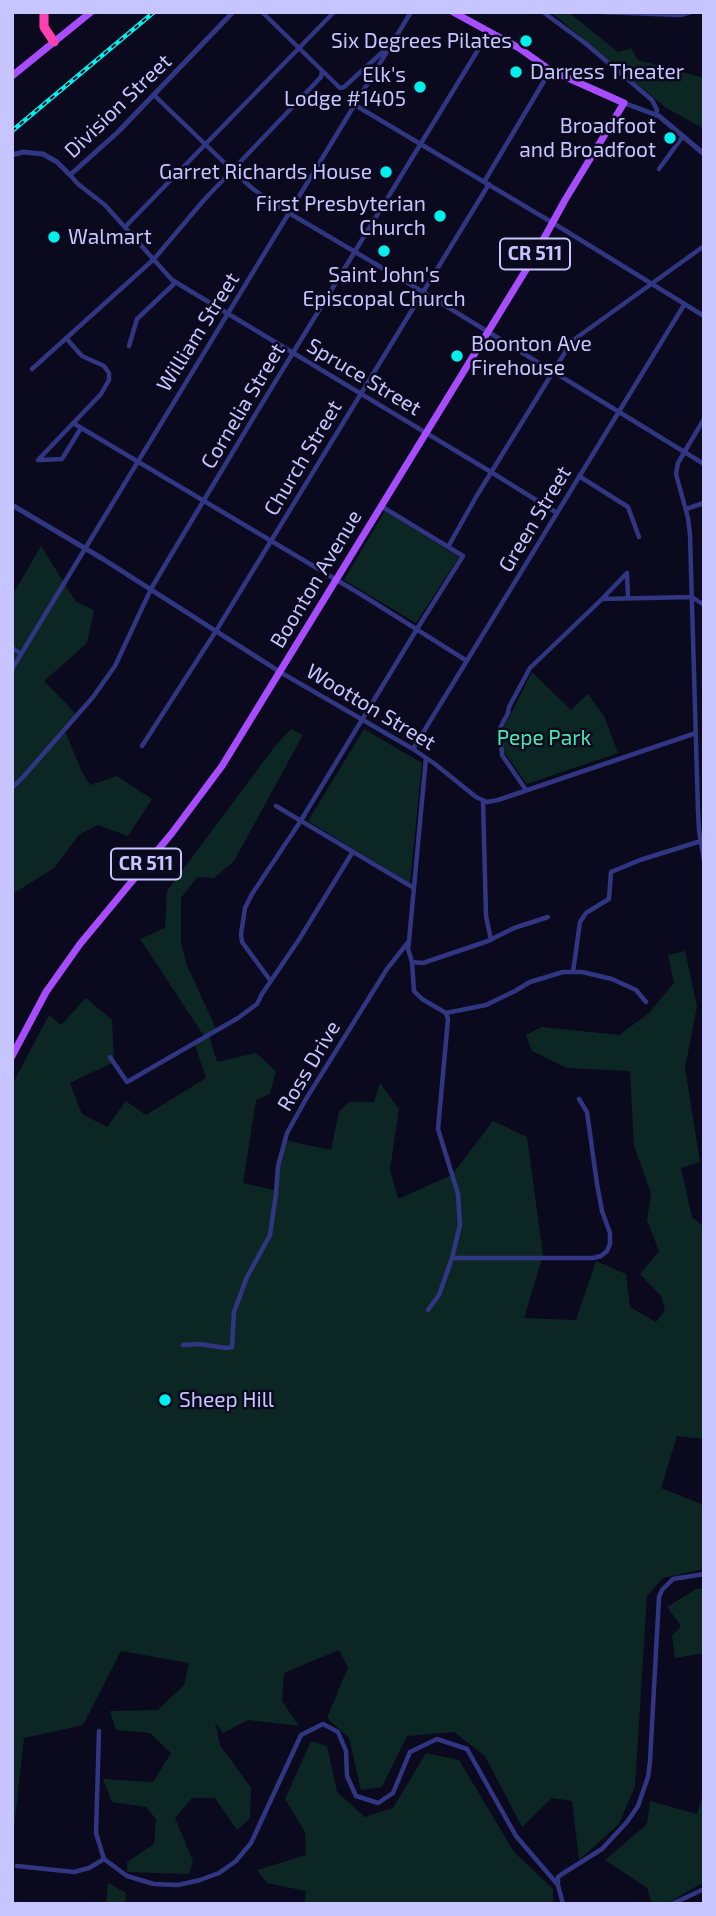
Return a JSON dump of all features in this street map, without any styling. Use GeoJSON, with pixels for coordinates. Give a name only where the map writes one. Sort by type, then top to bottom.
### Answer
{"type":"FeatureCollection","features":[{"type":"Feature","properties":{"kind":"highway"},"geometry":{"type":"LineString","coordinates":[[44,12],[44,27],[54,43]]}},
{"type":"Feature","properties":{"kind":"main road"},"geometry":{"type":"LineString","coordinates":[[12,76],[91,12]]}},
{"type":"Feature","properties":{"kind":"main road"},"geometry":{"type":"LineString","coordinates":[[453,12],[519,48],[551,70],[624,103]]}},
{"type":"Feature","properties":{"kind":"main road","name":"Boonton Avenue"},"geometry":{"type":"LineString","coordinates":[[12,1056],[46,992],[80,944],[193,806],[222,766],[532,260],[624,103]]}},
{"type":"Feature","properties":{"kind":"street","name":"Division Street"},"geometry":{"type":"LineString","coordinates":[[12,155],[23,152],[43,154],[57,162],[70,175],[118,132],[233,12]]}},
{"type":"Feature","properties":{"kind":"street"},"geometry":{"type":"LineString","coordinates":[[262,12],[340,88],[392,43]]}},
{"type":"Feature","properties":{"kind":"street"},"geometry":{"type":"LineString","coordinates":[[125,227],[334,12]]}},
{"type":"Feature","properties":{"kind":"street","name":"William Street"},"geometry":{"type":"LineString","coordinates":[[12,669],[411,12]]}},
{"type":"Feature","properties":{"kind":"street"},"geometry":{"type":"LineString","coordinates":[[543,12],[585,43],[652,100],[657,110],[656,115]]}},
{"type":"Feature","properties":{"kind":"street"},"geometry":{"type":"LineString","coordinates":[[602,12],[681,15],[691,12]]}},
{"type":"Feature","properties":{"kind":"street","name":"Cornelia Street"},"geometry":{"type":"LineString","coordinates":[[12,788],[102,685],[115,666],[151,589],[489,32]]}},
{"type":"Feature","properties":{"kind":"street","name":"Church Street"},"geometry":{"type":"LineString","coordinates":[[142,746],[216,631],[423,292],[551,70]]}},
{"type":"Feature","properties":{"kind":"street"},"geometry":{"type":"LineString","coordinates":[[32,369],[154,259],[204,200],[321,77],[322,72]]}},
{"type":"Feature","properties":{"kind":"street"},"geometry":{"type":"LineString","coordinates":[[154,95],[233,172],[282,209]]}},
{"type":"Feature","properties":{"kind":"street"},"geometry":{"type":"LineString","coordinates":[[624,103],[669,123],[704,154]]}},
{"type":"Feature","properties":{"kind":"street"},"geometry":{"type":"LineString","coordinates":[[355,104],[704,316]]}},
{"type":"Feature","properties":{"kind":"street"},"geometry":{"type":"LineString","coordinates":[[659,169],[683,136]]}},
{"type":"Feature","properties":{"kind":"street","name":"Spruce Street"},"geometry":{"type":"LineString","coordinates":[[70,175],[105,205],[176,282],[557,513]]}},
{"type":"Feature","properties":{"kind":"street"},"geometry":{"type":"LineString","coordinates":[[289,213],[704,464]]}},
{"type":"Feature","properties":{"kind":"street"},"geometry":{"type":"LineString","coordinates":[[448,547],[567,347],[578,336],[704,246]]}},
{"type":"Feature","properties":{"kind":"street"},"geometry":{"type":"LineString","coordinates":[[129,346],[137,319],[176,282]]}},
{"type":"Feature","properties":{"kind":"street","name":"Green Street"},"geometry":{"type":"LineString","coordinates":[[413,750],[684,304]]}},
{"type":"Feature","properties":{"kind":"street"},"geometry":{"type":"LineString","coordinates":[[66,338],[82,356],[104,366],[110,376],[101,394],[38,460],[62,459],[81,428]]}},
{"type":"Feature","properties":{"kind":"street"},"geometry":{"type":"LineString","coordinates":[[704,419],[678,463],[676,474],[690,535],[698,811],[704,860]]}},
{"type":"Feature","properties":{"kind":"street"},"geometry":{"type":"LineString","coordinates":[[73,423],[205,500],[467,661]]}},
{"type":"Feature","properties":{"kind":"street"},"geometry":{"type":"LineString","coordinates":[[579,476],[628,507],[639,537]]}},
{"type":"Feature","properties":{"kind":"street"},"geometry":{"type":"LineString","coordinates":[[686,509],[704,503]]}},
{"type":"Feature","properties":{"kind":"street","name":"Wootton Street"},"geometry":{"type":"LineString","coordinates":[[12,505],[281,672],[426,758],[483,801]]}},
{"type":"Feature","properties":{"kind":"street"},"geometry":{"type":"LineString","coordinates":[[270,980],[242,942],[240,934],[243,916],[252,894],[300,822],[463,556],[381,506]]}},
{"type":"Feature","properties":{"kind":"street"},"geometry":{"type":"LineString","coordinates":[[526,790],[502,755],[500,728],[509,707],[530,668],[627,573],[628,598]]}},
{"type":"Feature","properties":{"kind":"street"},"geometry":{"type":"LineString","coordinates":[[602,599],[692,597],[704,605]]}},
{"type":"Feature","properties":{"kind":"street"},"geometry":{"type":"LineString","coordinates":[[12,648],[21,654]]}},
{"type":"Feature","properties":{"kind":"street"},"geometry":{"type":"LineString","coordinates":[[491,940],[485,916],[483,801],[498,800],[696,733]]}},
{"type":"Feature","properties":{"kind":"street"},"geometry":{"type":"LineString","coordinates":[[426,758],[408,948],[414,991],[422,999],[440,1008],[448,1018],[438,1129],[460,1205],[460,1225],[452,1258],[439,1295],[428,1310]]}},
{"type":"Feature","properties":{"kind":"street"},"geometry":{"type":"LineString","coordinates":[[276,806],[414,888]]}},
{"type":"Feature","properties":{"kind":"street"},"geometry":{"type":"LineString","coordinates":[[573,972],[580,922],[586,913],[609,899],[611,872],[701,841]]}},
{"type":"Feature","properties":{"kind":"street"},"geometry":{"type":"LineString","coordinates":[[110,1058],[127,1082],[238,1018],[258,1003],[352,853]]}},
{"type":"Feature","properties":{"kind":"street"},"geometry":{"type":"LineString","coordinates":[[412,962],[423,963],[548,917]]}},
{"type":"Feature","properties":{"kind":"street","name":"Ross Drive"},"geometry":{"type":"LineString","coordinates":[[183,1345],[232,1347],[234,1312],[247,1277],[270,1235],[278,1166],[287,1133],[387,969],[409,941]]}},
{"type":"Feature","properties":{"kind":"street"},"geometry":{"type":"LineString","coordinates":[[446,1013],[486,1005],[530,982],[552,974],[573,972],[598,974],[623,983],[636,990],[646,1002]]}},
{"type":"Feature","properties":{"kind":"street"},"geometry":{"type":"LineString","coordinates":[[12,1050],[19,1043]]}},
{"type":"Feature","properties":{"kind":"street"},"geometry":{"type":"LineString","coordinates":[[452,1258],[593,1258],[607,1251],[610,1233],[602,1211],[587,1112],[579,1099]]}},
{"type":"Feature","properties":{"kind":"street"},"geometry":{"type":"LineString","coordinates":[[564,1904],[558,1877],[602,1849],[628,1822],[638,1806],[648,1777],[658,1601],[662,1590],[673,1579],[704,1574]]}},
{"type":"Feature","properties":{"kind":"street"},"geometry":{"type":"LineString","coordinates":[[99,1731],[96,1833],[104,1859],[127,1876],[154,1884],[178,1885],[219,1873],[236,1861],[251,1843],[301,1735],[323,1724],[338,1732],[346,1751],[347,1776],[356,1796],[378,1803],[393,1793],[410,1752],[437,1740],[467,1749],[516,1836],[558,1885]]}},
{"type":"Feature","properties":{"kind":"street"},"geometry":{"type":"LineString","coordinates":[[17,1866],[74,1872],[89,1868],[104,1859]]}},
{"type":"Feature","properties":{"kind":"street"},"geometry":{"type":"LineString","coordinates":[[672,1904],[704,1889]]}},
{"type":"Feature","properties":{"kind":"green space"},"geometry":{"type":"Polygon","coordinates":[[[551,12],[568,12],[618,52],[631,48],[638,60],[704,78],[704,129],[665,107],[551,12]]]}},
{"type":"Feature","properties":{"kind":"green space"},"geometry":{"type":"Polygon","coordinates":[[[385,511],[459,557],[416,623],[344,580],[385,511]]]}},
{"type":"Feature","properties":{"kind":"green space"},"geometry":{"type":"Polygon","coordinates":[[[41,546],[76,602],[94,610],[87,643],[44,681],[77,715],[64,729],[82,772],[90,785],[117,776],[152,799],[128,836],[98,825],[79,835],[54,868],[12,896],[12,596],[41,546]]]}},
{"type":"Feature","properties":{"kind":"green space","name":"Pepe Park"},"geometry":{"type":"Polygon","coordinates":[[[532,672],[571,710],[588,694],[604,716],[618,753],[527,784],[504,752],[503,729],[532,672]]]}},
{"type":"Feature","properties":{"kind":"green space"},"geometry":{"type":"Polygon","coordinates":[[[291,729],[303,735],[234,861],[214,878],[197,877],[181,898],[181,943],[186,963],[217,1031],[209,1036],[217,1062],[256,1053],[276,1071],[270,1094],[256,1100],[243,1183],[274,1190],[284,1140],[331,1150],[339,1112],[349,1102],[374,1102],[380,1083],[399,1109],[390,1169],[398,1199],[452,1175],[493,1121],[527,1137],[543,1255],[524,1318],[576,1320],[596,1261],[626,1274],[630,1307],[656,1322],[665,1310],[661,1296],[640,1274],[659,1251],[647,1220],[651,1193],[634,1146],[630,1071],[567,1068],[532,1051],[526,1035],[542,1027],[619,1035],[648,1014],[674,983],[668,955],[685,951],[697,1006],[685,1068],[700,1162],[681,1168],[692,1217],[704,1227],[704,1439],[677,1436],[661,1488],[704,1505],[704,1569],[663,1578],[647,1596],[635,1786],[619,1824],[579,1860],[572,1801],[552,1798],[522,1827],[485,1756],[454,1732],[407,1736],[382,1787],[361,1790],[349,1738],[327,1718],[348,1667],[339,1650],[284,1673],[282,1701],[299,1726],[248,1720],[223,1733],[215,1722],[220,1745],[251,1788],[250,1818],[237,1830],[215,1798],[192,1798],[175,1818],[193,1861],[189,1874],[127,1872],[127,1862],[154,1844],[156,1819],[146,1807],[112,1802],[103,1779],[153,1782],[171,1753],[150,1733],[116,1730],[110,1711],[158,1710],[184,1685],[189,1663],[121,1651],[83,1725],[24,1738],[12,1845],[12,1085],[49,1015],[61,1025],[86,998],[112,1020],[114,1062],[70,1083],[82,1114],[107,1127],[126,1101],[146,1115],[206,1078],[194,1042],[204,1036],[140,939],[165,928],[167,891],[275,746],[291,729]]]}},
{"type":"Feature","properties":{"kind":"green space"},"geometry":{"type":"Polygon","coordinates":[[[364,729],[422,763],[410,883],[308,821],[364,729]]]}},
{"type":"Feature","properties":{"kind":"green space"},"geometry":{"type":"Polygon","coordinates":[[[704,1588],[704,1653],[675,1658],[672,1636],[681,1626],[667,1607],[696,1589],[704,1588]]]}},
{"type":"Feature","properties":{"kind":"green space"},"geometry":{"type":"Polygon","coordinates":[[[311,1741],[327,1746],[337,1792],[365,1817],[393,1808],[426,1753],[459,1760],[514,1852],[553,1889],[553,1904],[304,1904],[306,1891],[267,1883],[257,1870],[306,1855],[305,1832],[285,1799],[311,1741]]]}},
{"type":"Feature","properties":{"kind":"green space"},"geometry":{"type":"Polygon","coordinates":[[[704,1792],[704,1882],[666,1904],[652,1904],[647,1888],[605,1860],[647,1824],[650,1801],[697,1814],[704,1792]]]}},
{"type":"Feature","properties":{"kind":"green space"},"geometry":{"type":"Polygon","coordinates":[[[108,1883],[126,1893],[125,1904],[106,1904],[108,1883]]]}},
{"type":"Feature","properties":{"kind":"railway"},"geometry":{"type":"LineString","coordinates":[[12,131],[154,12]]}},
{"type":"Feature","properties":{"kind":"place","name":"Six Degrees Pilates"},"geometry":{"type":"Point","coordinates":[526,41]}},
{"type":"Feature","properties":{"kind":"place","name":"Darress Theater"},"geometry":{"type":"Point","coordinates":[516,72]}},
{"type":"Feature","properties":{"kind":"place","name":"Elk's Lodge #1405"},"geometry":{"type":"Point","coordinates":[420,87]}},
{"type":"Feature","properties":{"kind":"place","name":"Broadfoot and Broadfoot"},"geometry":{"type":"Point","coordinates":[670,138]}},
{"type":"Feature","properties":{"kind":"place","name":"Garret Richards House"},"geometry":{"type":"Point","coordinates":[386,172]}},
{"type":"Feature","properties":{"kind":"place","name":"First Presbyterian Church"},"geometry":{"type":"Point","coordinates":[440,216]}},
{"type":"Feature","properties":{"kind":"place","name":"Walmart"},"geometry":{"type":"Point","coordinates":[54,237]}},
{"type":"Feature","properties":{"kind":"place","name":"Saint John's Episcopal Church"},"geometry":{"type":"Point","coordinates":[384,251]}},
{"type":"Feature","properties":{"kind":"place","name":"Boonton Ave Firehouse"},"geometry":{"type":"Point","coordinates":[457,356]}},
{"type":"Feature","properties":{"kind":"place","name":"Sheep Hill"},"geometry":{"type":"Point","coordinates":[165,1400]}}]}
